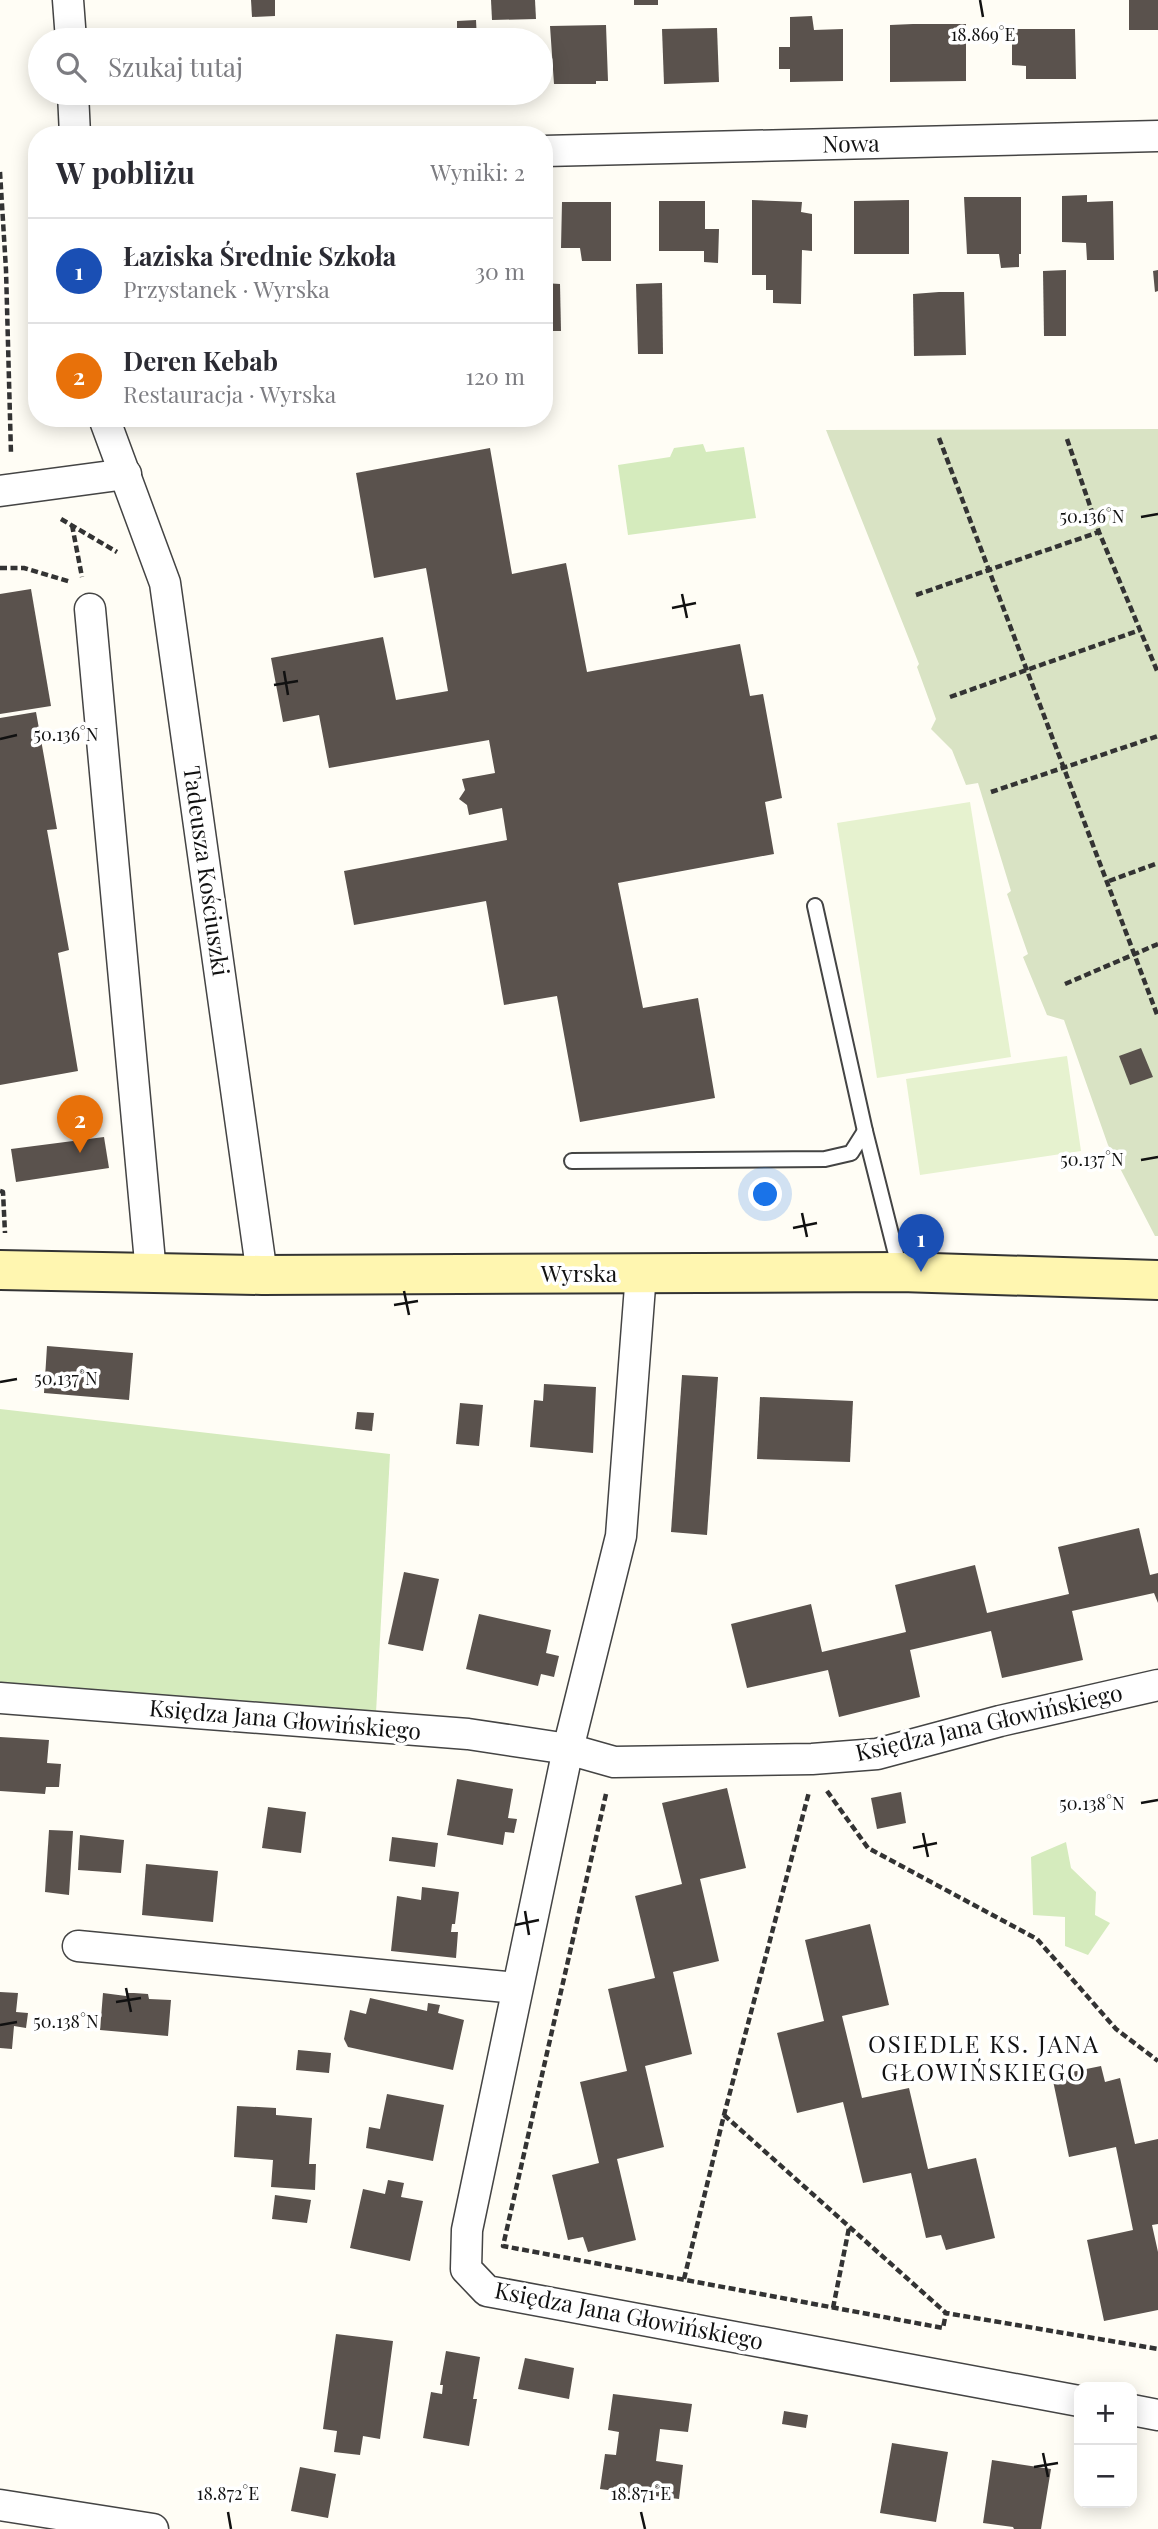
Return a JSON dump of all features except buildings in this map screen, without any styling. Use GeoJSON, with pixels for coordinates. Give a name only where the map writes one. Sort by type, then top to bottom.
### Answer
{"type":"FeatureCollection","features":[{"type":"Feature","properties":{"kind":"street"},"geometry":{"type":"LineString","coordinates":[[68,0],[70,28]]}},
{"type":"Feature","properties":{"kind":"street"},"geometry":{"type":"LineString","coordinates":[[74,105],[75,126]]}},
{"type":"Feature","properties":{"kind":"street","name":"Nowa"},"geometry":{"type":"LineString","coordinates":[[553,151],[1158,136]]}},
{"type":"Feature","properties":{"kind":"street","name":"Tadeusza Kościuszki"},"geometry":{"type":"LineString","coordinates":[[108,427],[165,583],[262,1275]]}},
{"type":"Feature","properties":{"kind":"street"},"geometry":{"type":"LineString","coordinates":[[0,491],[126,474]]}},
{"type":"Feature","properties":{"kind":"street"},"geometry":{"type":"LineString","coordinates":[[90,609],[151,1273]]}},
{"type":"Feature","properties":{"kind":"street","name":"Wyrska"},"geometry":{"type":"LineString","coordinates":[[0,1270],[262,1275],[901,1272],[1158,1280]]}},
{"type":"Feature","properties":{"kind":"street","name":"Księdza Jana Głowińskiego"},"geometry":{"type":"LineString","coordinates":[[641,1273],[621,1536],[568,1749],[516,1988],[467,2230],[466,2269],[487,2291],[1074,2400]]}},
{"type":"Feature","properties":{"kind":"street","name":"Księdza Jana Głowińskiego"},"geometry":{"type":"LineString","coordinates":[[0,1698],[468,1734],[568,1749],[614,1762],[813,1766],[877,1754],[1000,1721],[1158,1685]]}},
{"type":"Feature","properties":{"kind":"street"},"geometry":{"type":"LineString","coordinates":[[78,1946],[516,1988]]}},
{"type":"Feature","properties":{"kind":"street"},"geometry":{"type":"LineString","coordinates":[[1137,2411],[1158,2415]]}},
{"type":"Feature","properties":{"kind":"street"},"geometry":{"type":"LineString","coordinates":[[0,2505],[153,2529]]}},
{"type":"Feature","properties":{"kind":"lane"},"geometry":{"type":"LineString","coordinates":[[815,906],[865,1132],[901,1272]]}},
{"type":"Feature","properties":{"kind":"lane"},"geometry":{"type":"LineString","coordinates":[[572,1161],[825,1159],[851,1153],[865,1132]]}},
{"type":"Feature","properties":{"kind":"path"},"geometry":{"type":"LineString","coordinates":[[0,172],[11,457]]}},
{"type":"Feature","properties":{"kind":"path"},"geometry":{"type":"LineString","coordinates":[[939,438],[1109,881],[1158,1017]]}},
{"type":"Feature","properties":{"kind":"path"},"geometry":{"type":"LineString","coordinates":[[1067,439],[1099,532],[1158,673]]}},
{"type":"Feature","properties":{"kind":"path"},"geometry":{"type":"LineString","coordinates":[[52,514],[114,550],[137,560],[158,559]]}},
{"type":"Feature","properties":{"kind":"path"},"geometry":{"type":"LineString","coordinates":[[72,525],[82,577]]}},
{"type":"Feature","properties":{"kind":"path"},"geometry":{"type":"LineString","coordinates":[[916,595],[1099,532]]}},
{"type":"Feature","properties":{"kind":"path"},"geometry":{"type":"LineString","coordinates":[[0,568],[24,568],[72,582]]}},
{"type":"Feature","properties":{"kind":"path"},"geometry":{"type":"LineString","coordinates":[[950,698],[1140,630]]}},
{"type":"Feature","properties":{"kind":"path"},"geometry":{"type":"LineString","coordinates":[[991,792],[1158,736]]}},
{"type":"Feature","properties":{"kind":"path"},"geometry":{"type":"LineString","coordinates":[[1109,881],[1158,863]]}},
{"type":"Feature","properties":{"kind":"path"},"geometry":{"type":"LineString","coordinates":[[1065,984],[1158,944]]}},
{"type":"Feature","properties":{"kind":"path"},"geometry":{"type":"LineString","coordinates":[[614,1762],[503,2246],[943,2328],[946,2313]]}},
{"type":"Feature","properties":{"kind":"path"},"geometry":{"type":"LineString","coordinates":[[813,1766],[868,1848],[1037,1939],[1116,2029],[1158,2061]]}},
{"type":"Feature","properties":{"kind":"path"},"geometry":{"type":"LineString","coordinates":[[684,2279],[813,1766]]}},
{"type":"Feature","properties":{"kind":"path"},"geometry":{"type":"LineString","coordinates":[[724,2115],[946,2313],[1158,2349]]}},
{"type":"Feature","properties":{"kind":"path"},"geometry":{"type":"LineString","coordinates":[[832,2308],[849,2227]]}},
{"type":"Feature","properties":{"kind":"green space"},"geometry":{"type":"Polygon","coordinates":[[[1158,429],[1158,1236],[1155,1236],[1108,1145],[1064,1020],[1047,1015],[1023,957],[1028,954],[1007,894],[1011,891],[978,783],[966,785],[952,750],[931,729],[936,719],[917,667],[919,664],[826,430],[1158,429]]]}},
{"type":"Feature","properties":{"kind":"green space"},"geometry":{"type":"Polygon","coordinates":[[[703,444],[706,452],[744,447],[756,518],[628,535],[618,465],[670,457],[674,448],[703,444]]]}},
{"type":"Feature","properties":{"kind":"green space"},"geometry":{"type":"Polygon","coordinates":[[[970,802],[1011,1057],[877,1078],[837,823],[970,802]]]}},
{"type":"Feature","properties":{"kind":"green space"},"geometry":{"type":"Polygon","coordinates":[[[1067,1056],[1081,1151],[920,1175],[906,1079],[1067,1056]]]}},
{"type":"Feature","properties":{"kind":"green space"},"geometry":{"type":"Polygon","coordinates":[[[0,1409],[390,1454],[376,1713],[0,1701],[0,1409]]]}},
{"type":"Feature","properties":{"kind":"green space"},"geometry":{"type":"Polygon","coordinates":[[[1066,1842],[1071,1868],[1096,1892],[1095,1915],[1110,1923],[1088,1955],[1065,1946],[1065,1917],[1033,1915],[1031,1857],[1066,1842]]]}},
{"type":"Feature","properties":{"kind":"place","name":"Deren Kebab"},"geometry":{"type":"Point","coordinates":[80,1153]}},
{"type":"Feature","properties":{"kind":"place","name":"Łaziska Średnie Szkoła"},"geometry":{"type":"Point","coordinates":[921,1272]}},
{"type":"Feature","properties":{"kind":"district","name":"OSIEDLE KS. JANA GŁOWIŃSKIEGO"},"geometry":{"type":"Point","coordinates":[984,2059]}}]}
